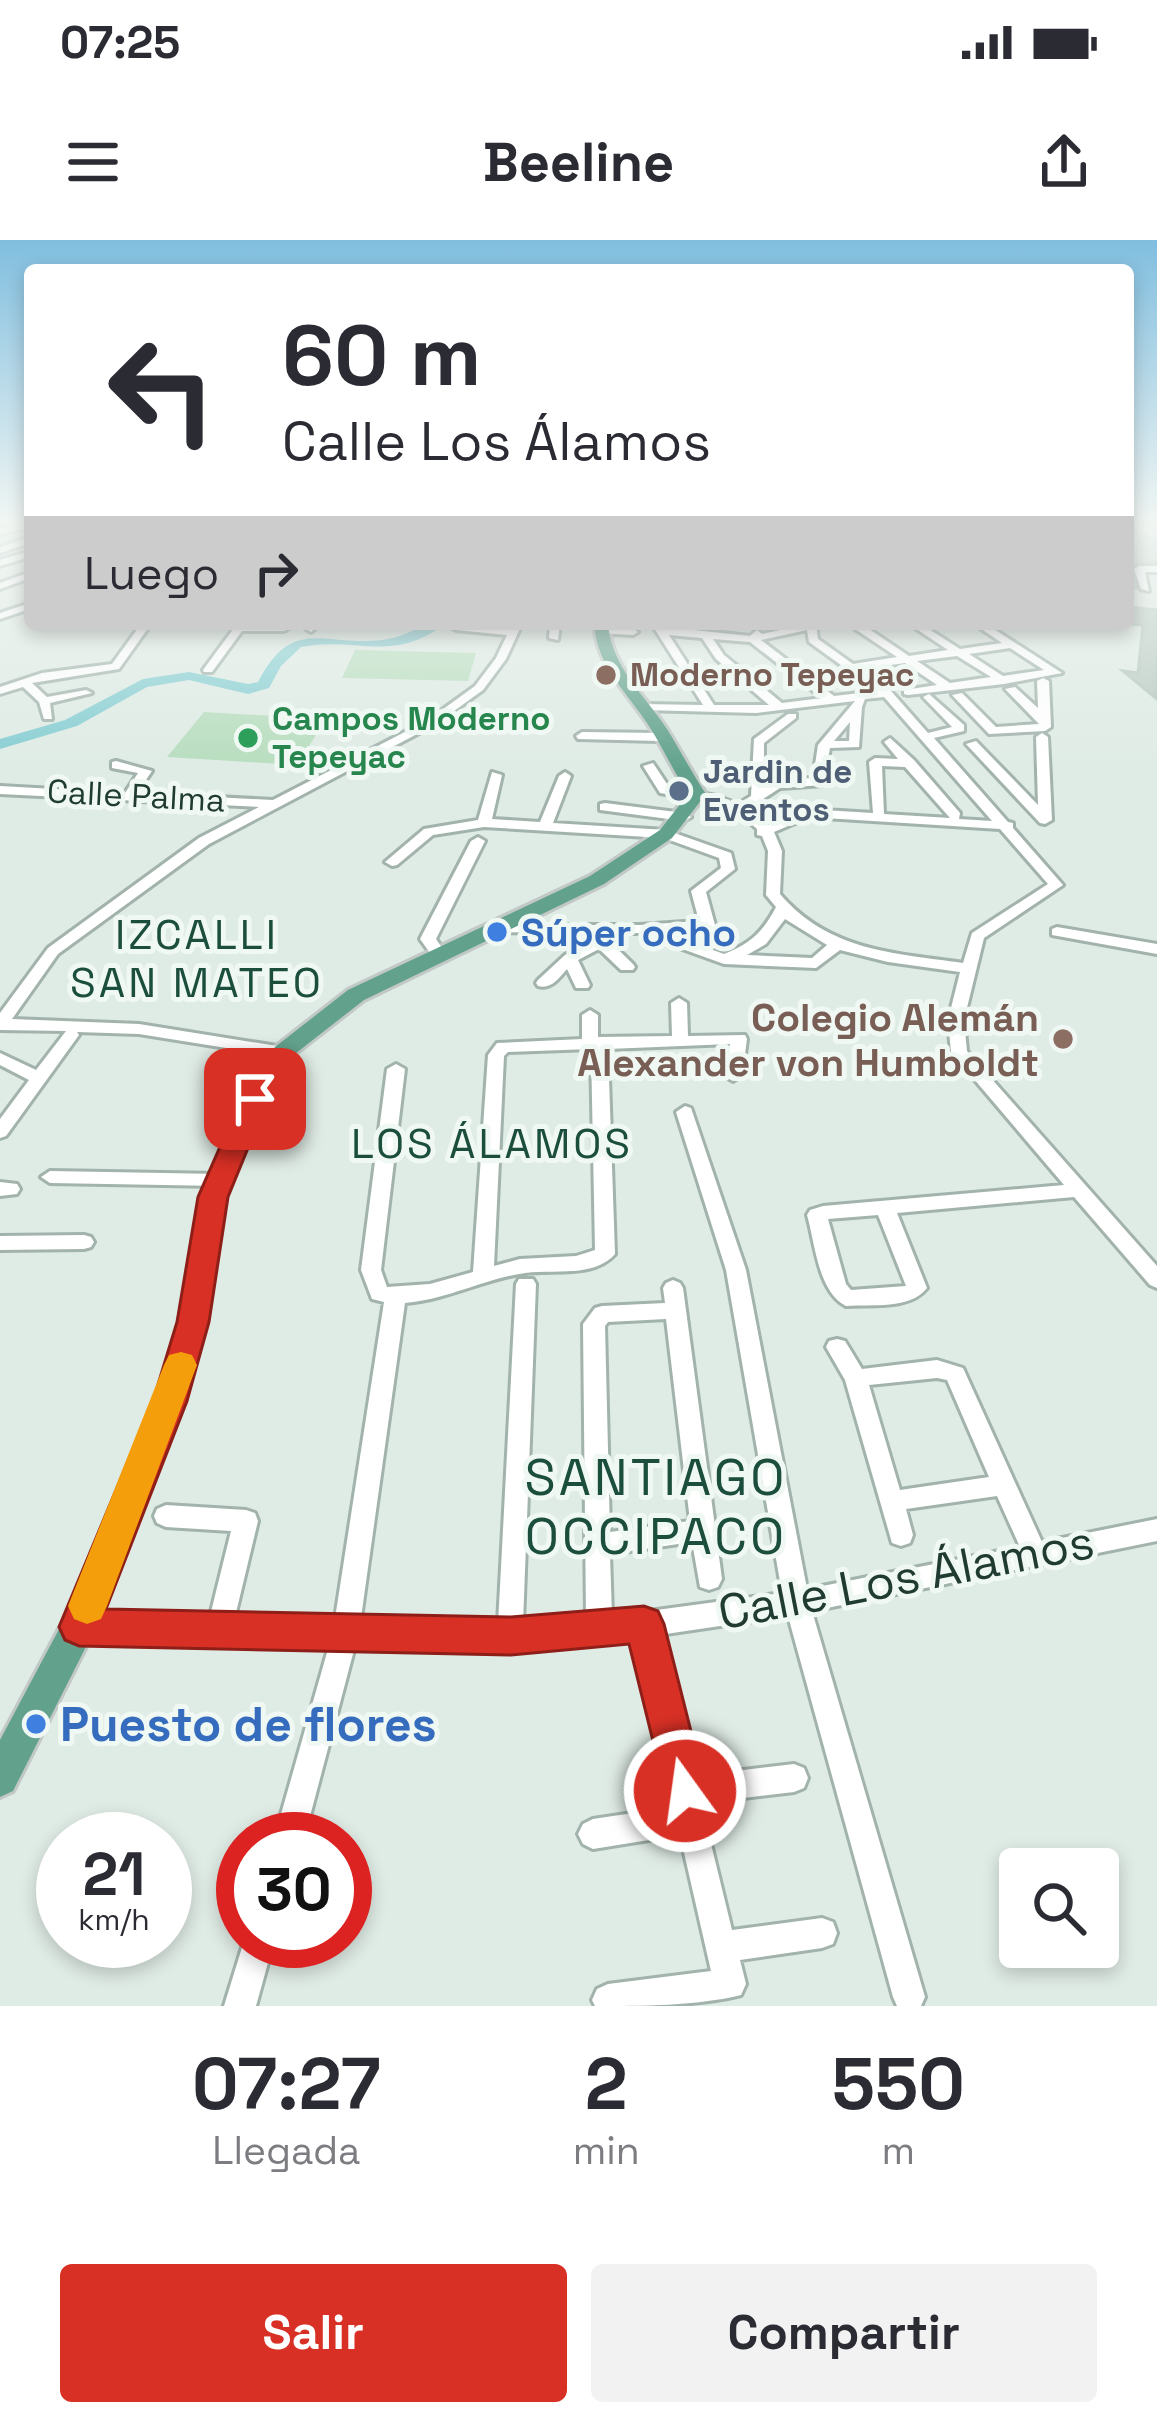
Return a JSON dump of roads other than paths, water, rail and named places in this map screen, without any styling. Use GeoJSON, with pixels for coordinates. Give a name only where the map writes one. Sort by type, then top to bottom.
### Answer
{"type":"FeatureCollection","features":[{"type":"Feature","properties":{"kind":"main road"},"geometry":{"type":"LineString","coordinates":[[0,1778],[13,1736],[79,1627],[170,1401],[193,1322],[220,1180],[266,1075],[283,1052],[356,994],[597,880],[675,826],[697,794],[644,707],[621,683],[602,630]]}},
{"type":"Feature","properties":{"kind":"street"},"geometry":{"type":"LineString","coordinates":[[0,691],[26,682],[115,668],[142,630]]}},
{"type":"Feature","properties":{"kind":"street"},"geometry":{"type":"LineString","coordinates":[[208,670],[237,630]]}},
{"type":"Feature","properties":{"kind":"street"},"geometry":{"type":"LineString","coordinates":[[0,1024],[53,950],[204,841],[431,722],[479,688],[514,630]]}},
{"type":"Feature","properties":{"kind":"street"},"geometry":{"type":"LineString","coordinates":[[554,638],[555,630]]}},
{"type":"Feature","properties":{"kind":"street"},"geometry":{"type":"LineString","coordinates":[[620,630],[632,632]]}},
{"type":"Feature","properties":{"kind":"street"},"geometry":{"type":"LineString","coordinates":[[662,630],[711,709]]}},
{"type":"Feature","properties":{"kind":"street"},"geometry":{"type":"LineString","coordinates":[[706,630],[753,639],[792,630]]}},
{"type":"Feature","properties":{"kind":"street"},"geometry":{"type":"LineString","coordinates":[[706,630],[778,706]]}},
{"type":"Feature","properties":{"kind":"street"},"geometry":{"type":"LineString","coordinates":[[753,639],[760,630]]}},
{"type":"Feature","properties":{"kind":"street"},"geometry":{"type":"LineString","coordinates":[[813,630],[813,640],[887,693],[929,736],[1056,885],[977,936],[956,1020],[959,1052],[1157,1280]]}},
{"type":"Feature","properties":{"kind":"street"},"geometry":{"type":"LineString","coordinates":[[863,630],[953,691],[1000,732],[1045,727],[1054,676]]}},
{"type":"Feature","properties":{"kind":"street"},"geometry":{"type":"LineString","coordinates":[[924,630],[1007,685],[1045,720]]}},
{"type":"Feature","properties":{"kind":"street"},"geometry":{"type":"LineString","coordinates":[[988,630],[1054,676]]}},
{"type":"Feature","properties":{"kind":"street"},"geometry":{"type":"LineString","coordinates":[[753,639],[830,699]]}},
{"type":"Feature","properties":{"kind":"street"},"geometry":{"type":"LineString","coordinates":[[853,667],[1010,645]]}},
{"type":"Feature","properties":{"kind":"street"},"geometry":{"type":"LineString","coordinates":[[908,692],[953,691],[1054,676]]}},
{"type":"Feature","properties":{"kind":"street"},"geometry":{"type":"LineString","coordinates":[[26,682],[44,700],[48,716]]}},
{"type":"Feature","properties":{"kind":"street"},"geometry":{"type":"LineString","coordinates":[[44,700],[86,693]]}},
{"type":"Feature","properties":{"kind":"street"},"geometry":{"type":"LineString","coordinates":[[644,707],[778,706],[887,693]]}},
{"type":"Feature","properties":{"kind":"street"},"geometry":{"type":"LineString","coordinates":[[929,697],[958,732],[929,736]]}},
{"type":"Feature","properties":{"kind":"street"},"geometry":{"type":"LineString","coordinates":[[739,809],[777,784],[819,782],[824,745],[859,703],[855,744],[824,745]]}},
{"type":"Feature","properties":{"kind":"street"},"geometry":{"type":"LineString","coordinates":[[948,716],[974,713]]}},
{"type":"Feature","properties":{"kind":"street"},"geometry":{"type":"LineString","coordinates":[[757,796],[758,742],[791,716]]}},
{"type":"Feature","properties":{"kind":"street"},"geometry":{"type":"LineString","coordinates":[[582,736],[659,737]]}},
{"type":"Feature","properties":{"kind":"street"},"geometry":{"type":"LineString","coordinates":[[972,744],[1045,820],[1042,737]]}},
{"type":"Feature","properties":{"kind":"street"},"geometry":{"type":"LineString","coordinates":[[890,742],[955,816]]}},
{"type":"Feature","properties":{"kind":"street"},"geometry":{"type":"LineString","coordinates":[[879,812],[875,762],[910,763]]}},
{"type":"Feature","properties":{"kind":"street"},"geometry":{"type":"LineString","coordinates":[[116,765],[146,771],[129,796]]}},
{"type":"Feature","properties":{"kind":"street"},"geometry":{"type":"LineString","coordinates":[[649,766],[665,790],[697,794],[739,809],[762,832],[774,847],[773,896],[831,951]]}},
{"type":"Feature","properties":{"kind":"street"},"geometry":{"type":"LineString","coordinates":[[484,823],[496,775]]}},
{"type":"Feature","properties":{"kind":"street"},"geometry":{"type":"LineString","coordinates":[[546,825],[565,776]]}},
{"type":"Feature","properties":{"kind":"street"},"geometry":{"type":"LineString","coordinates":[[937,792],[1008,782]]}},
{"type":"Feature","properties":{"kind":"street","name":"Calle Palma"},"geometry":{"type":"LineString","coordinates":[[0,790],[273,804]]}},
{"type":"Feature","properties":{"kind":"street"},"geometry":{"type":"LineString","coordinates":[[494,928],[595,937],[708,925],[698,891],[728,869],[728,860],[675,826],[605,807]]}},
{"type":"Feature","properties":{"kind":"street"},"geometry":{"type":"LineString","coordinates":[[762,832],[807,813],[1008,826]]}},
{"type":"Feature","properties":{"kind":"street"},"geometry":{"type":"LineString","coordinates":[[392,862],[429,832],[484,823],[675,826]]}},
{"type":"Feature","properties":{"kind":"street"},"geometry":{"type":"LineString","coordinates":[[438,954],[428,939],[478,841]]}},
{"type":"Feature","properties":{"kind":"street"},"geometry":{"type":"LineString","coordinates":[[724,959],[760,945],[772,934],[782,909]]}},
{"type":"Feature","properties":{"kind":"street"},"geometry":{"type":"LineString","coordinates":[[640,929],[724,959],[795,963],[831,951],[968,968]]}},
{"type":"Feature","properties":{"kind":"street"},"geometry":{"type":"LineString","coordinates":[[1057,932],[1156,948]]}},
{"type":"Feature","properties":{"kind":"street"},"geometry":{"type":"LineString","coordinates":[[544,983],[595,937]]}},
{"type":"Feature","properties":{"kind":"street"},"geometry":{"type":"LineString","coordinates":[[595,937],[627,967]]}},
{"type":"Feature","properties":{"kind":"street"},"geometry":{"type":"LineString","coordinates":[[570,958],[582,985]]}},
{"type":"Feature","properties":{"kind":"street"},"geometry":{"type":"LineString","coordinates":[[679,1003],[680,1039]]}},
{"type":"Feature","properties":{"kind":"street"},"geometry":{"type":"LineString","coordinates":[[396,1069],[371,1270],[379,1294],[395,1298],[540,1262],[599,1259],[607,1244],[590,1015]]}},
{"type":"Feature","properties":{"kind":"street"},"geometry":{"type":"LineString","coordinates":[[0,1024],[139,1029],[283,1052]]}},
{"type":"Feature","properties":{"kind":"street"},"geometry":{"type":"LineString","coordinates":[[0,1132],[71,1035]]}},
{"type":"Feature","properties":{"kind":"street"},"geometry":{"type":"LineString","coordinates":[[482,1274],[496,1055],[503,1047],[739,1039],[733,1076]]}},
{"type":"Feature","properties":{"kind":"street"},"geometry":{"type":"LineString","coordinates":[[0,1058],[38,1078]]}},
{"type":"Feature","properties":{"kind":"street"},"geometry":{"type":"LineString","coordinates":[[685,1112],[736,1270],[796,1600],[909,1997]]}},
{"type":"Feature","properties":{"kind":"street"},"geometry":{"type":"LineString","coordinates":[[50,1177],[220,1180]]}},
{"type":"Feature","properties":{"kind":"street"},"geometry":{"type":"LineString","coordinates":[[885,1208],[917,1288],[909,1294],[846,1298],[837,1287],[814,1218],[885,1208],[1078,1190]]}},
{"type":"Feature","properties":{"kind":"street"},"geometry":{"type":"LineString","coordinates":[[0,1243],[84,1242]]}},
{"type":"Feature","properties":{"kind":"street"},"geometry":{"type":"LineString","coordinates":[[511,1636],[526,1284]]}},
{"type":"Feature","properties":{"kind":"street"},"geometry":{"type":"LineString","coordinates":[[296,1812],[345,1636],[395,1298]]}},
{"type":"Feature","properties":{"kind":"street"},"geometry":{"type":"LineString","coordinates":[[599,1630],[596,1317],[674,1299],[709,1579]]}},
{"type":"Feature","properties":{"kind":"street"},"geometry":{"type":"LineString","coordinates":[[837,1347],[856,1378],[901,1535]]}},
{"type":"Feature","properties":{"kind":"street"},"geometry":{"type":"LineString","coordinates":[[856,1378],[937,1369],[948,1370],[960,1381],[1035,1554]]}},
{"type":"Feature","properties":{"kind":"street"},"geometry":{"type":"LineString","coordinates":[[892,1501],[1004,1485]]}},
{"type":"Feature","properties":{"kind":"street"},"geometry":{"type":"LineString","coordinates":[[166,1516],[246,1521],[219,1632]]}},
{"type":"Feature","properties":{"kind":"street"},"geometry":{"type":"LineString","coordinates":[[597,1545],[702,1530]]}},
{"type":"Feature","properties":{"kind":"street","name":"Calle Los Álamos"},"geometry":{"type":"LineString","coordinates":[[79,1627],[345,1636],[511,1636],[599,1630],[796,1600],[1157,1530]]}},
{"type":"Feature","properties":{"kind":"street"},"geometry":{"type":"LineString","coordinates":[[608,2000],[730,1984],[644,1624]]}},
{"type":"Feature","properties":{"kind":"street"},"geometry":{"type":"LineString","coordinates":[[593,1834],[794,1778]]}},
{"type":"Feature","properties":{"kind":"street"},"geometry":{"type":"LineString","coordinates":[[721,1947],[822,1933]]}},
{"type":"Feature","properties":{"kind":"street"},"geometry":{"type":"LineString","coordinates":[[240,2006],[251,1968]]}},
{"type":"Feature","properties":{"kind":"waterway"},"geometry":{"type":"LineString","coordinates":[[0,744],[71,723],[143,683],[189,676],[248,689],[264,685],[274,665],[296,644],[382,644],[425,630]]}},
{"type":"Feature","properties":{"kind":"place","name":"Moderno Tepeyac"},"geometry":{"type":"Point","coordinates":[606,675]}},
{"type":"Feature","properties":{"kind":"place","name":"Campos Moderno Tepeyac"},"geometry":{"type":"Point","coordinates":[248,738]}},
{"type":"Feature","properties":{"kind":"place","name":"Jardin de Eventos"},"geometry":{"type":"Point","coordinates":[679,791]}},
{"type":"Feature","properties":{"kind":"place","name":"Súper ocho"},"geometry":{"type":"Point","coordinates":[497,932]}},
{"type":"Feature","properties":{"kind":"place","name":"Colegio Alemán Alexander von Humboldt"},"geometry":{"type":"Point","coordinates":[1063,1039]}},
{"type":"Feature","properties":{"kind":"place","name":"Puesto de flores"},"geometry":{"type":"Point","coordinates":[36,1724]}},
{"type":"Feature","properties":{"kind":"district","name":"IZCALLI SAN MATEO"},"geometry":{"type":"Point","coordinates":[197,958]}},
{"type":"Feature","properties":{"kind":"district","name":"LOS ÁLAMOS"},"geometry":{"type":"Point","coordinates":[492,1143]}},
{"type":"Feature","properties":{"kind":"district","name":"SANTIAGO OCCIPACO"},"geometry":{"type":"Point","coordinates":[656,1506]}}]}
